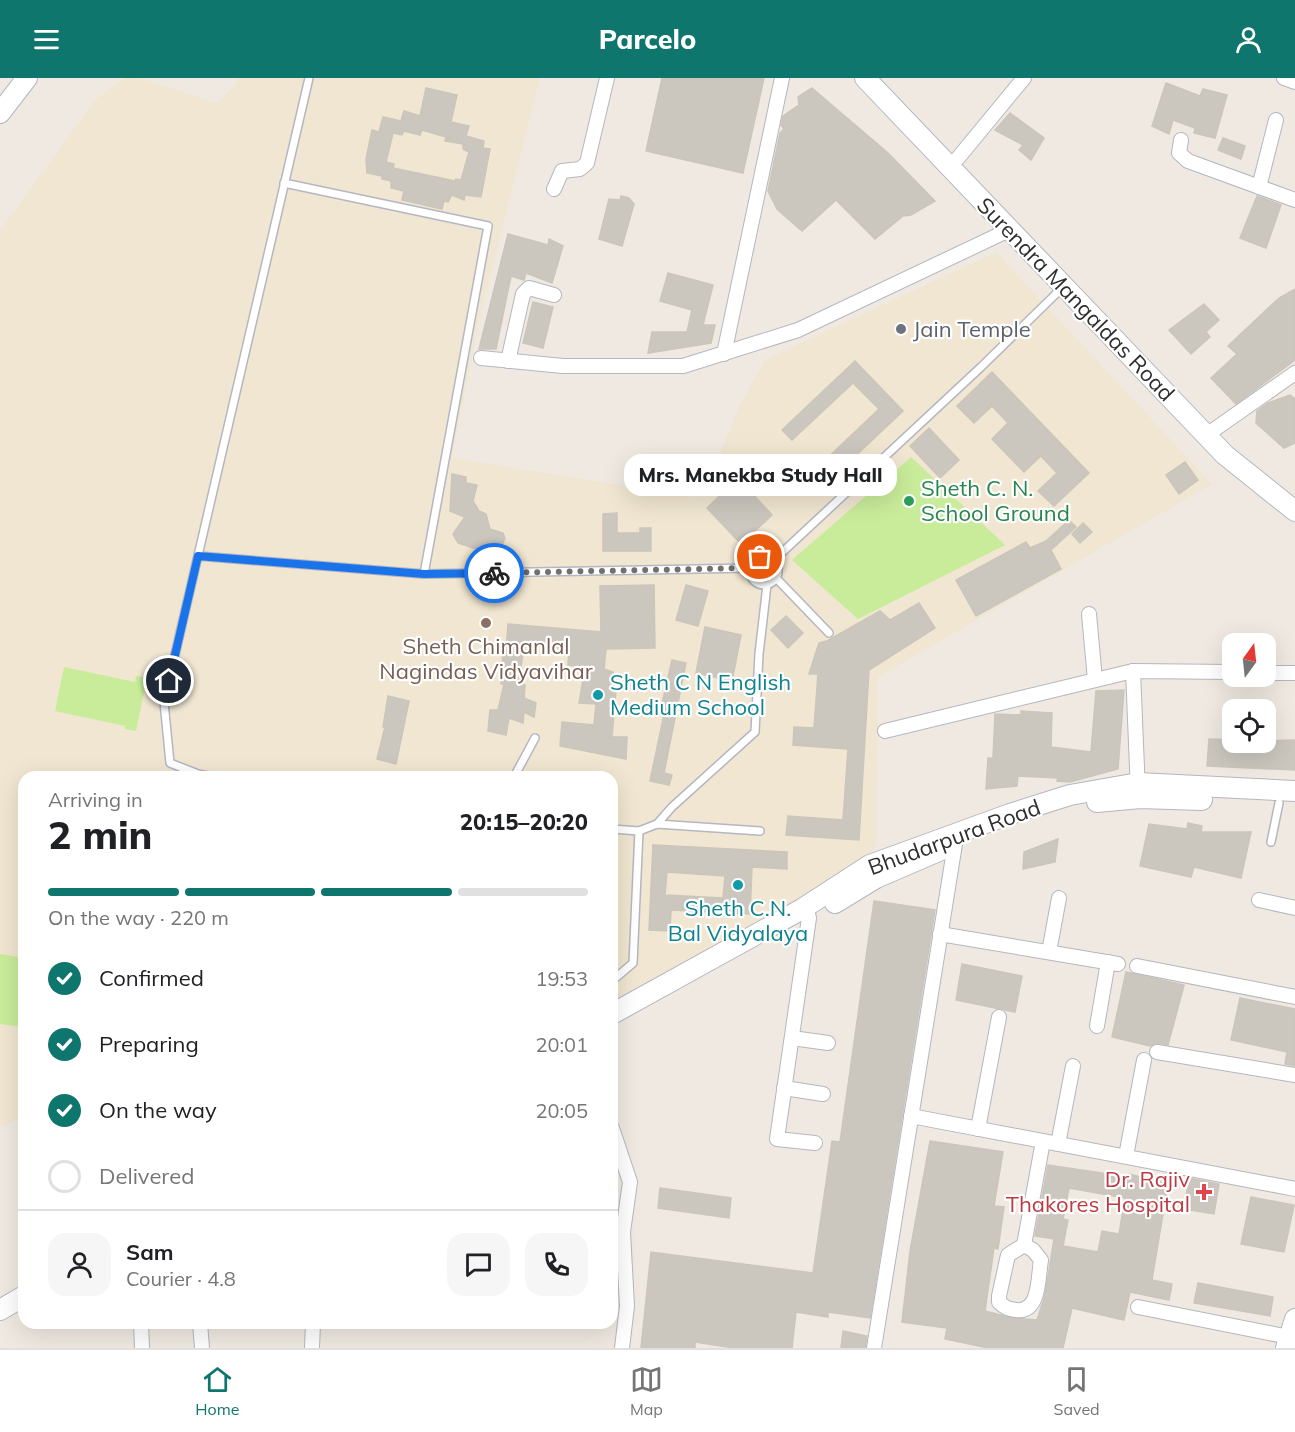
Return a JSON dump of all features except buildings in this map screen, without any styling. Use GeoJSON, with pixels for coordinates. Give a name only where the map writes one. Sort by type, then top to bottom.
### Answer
{"type":"FeatureCollection","features":[{"type":"Feature","properties":{"kind":"main road"},"geometry":{"type":"LineString","coordinates":[[0,113],[27,78]]}},
{"type":"Feature","properties":{"kind":"main road","name":"Surendra Mangaldas Road"},"geometry":{"type":"LineString","coordinates":[[865,78],[1225,455],[1295,511]]}},
{"type":"Feature","properties":{"kind":"main road","name":"Surendra Mangaldas Road"},"geometry":{"type":"LineString","coordinates":[[882,78],[1232,447],[1295,498]]}},
{"type":"Feature","properties":{"kind":"main road","name":"Bhudarpura Road"},"geometry":{"type":"LineString","coordinates":[[618,1022],[701,972],[808,912],[956,838],[1138,791],[1290,800]]}},
{"type":"Feature","properties":{"kind":"main road","name":"Bhudarpura Road"},"geometry":{"type":"LineString","coordinates":[[618,1011],[701,972]]}},
{"type":"Feature","properties":{"kind":"main road"},"geometry":{"type":"LineString","coordinates":[[0,1295],[18,1285]]}},
{"type":"Feature","properties":{"kind":"main road"},"geometry":{"type":"LineString","coordinates":[[0,1310],[18,1300]]}},
{"type":"Feature","properties":{"kind":"street"},"geometry":{"type":"LineString","coordinates":[[554,189],[562,171],[580,169],[586,163],[607,78]]}},
{"type":"Feature","properties":{"kind":"street"},"geometry":{"type":"LineString","coordinates":[[724,354],[782,78]]}},
{"type":"Feature","properties":{"kind":"street"},"geometry":{"type":"LineString","coordinates":[[958,158],[1024,78]]}},
{"type":"Feature","properties":{"kind":"street"},"geometry":{"type":"LineString","coordinates":[[1284,78],[1295,82]]}},
{"type":"Feature","properties":{"kind":"street"},"geometry":{"type":"LineString","coordinates":[[1259,187],[1276,120]]}},
{"type":"Feature","properties":{"kind":"street"},"geometry":{"type":"LineString","coordinates":[[1181,140],[1179,153],[1188,161],[1295,200]]}},
{"type":"Feature","properties":{"kind":"street"},"geometry":{"type":"LineString","coordinates":[[481,358],[563,366],[683,366],[798,330],[1009,230]]}},
{"type":"Feature","properties":{"kind":"street"},"geometry":{"type":"LineString","coordinates":[[508,361],[523,294],[529,288],[554,295]]}},
{"type":"Feature","properties":{"kind":"street"},"geometry":{"type":"LineString","coordinates":[[1215,429],[1295,373]]}},
{"type":"Feature","properties":{"kind":"street"},"geometry":{"type":"LineString","coordinates":[[1089,614],[1095,680]]}},
{"type":"Feature","properties":{"kind":"street"},"geometry":{"type":"LineString","coordinates":[[1133,671],[1138,791]]}},
{"type":"Feature","properties":{"kind":"street"},"geometry":{"type":"LineString","coordinates":[[885,731],[1133,671],[1222,672]]}},
{"type":"Feature","properties":{"kind":"street"},"geometry":{"type":"LineString","coordinates":[[1276,673],[1295,674]]}},
{"type":"Feature","properties":{"kind":"street"},"geometry":{"type":"LineString","coordinates":[[874,1348],[956,838]]}},
{"type":"Feature","properties":{"kind":"street"},"geometry":{"type":"LineString","coordinates":[[1049,952],[1059,898]]}},
{"type":"Feature","properties":{"kind":"street"},"geometry":{"type":"LineString","coordinates":[[1259,900],[1295,908]]}},
{"type":"Feature","properties":{"kind":"street"},"geometry":{"type":"LineString","coordinates":[[808,912],[777,1139],[815,1143]]}},
{"type":"Feature","properties":{"kind":"street"},"geometry":{"type":"LineString","coordinates":[[940,934],[1113,963],[1097,1026]]}},
{"type":"Feature","properties":{"kind":"street"},"geometry":{"type":"LineString","coordinates":[[1137,966],[1295,997]]}},
{"type":"Feature","properties":{"kind":"street"},"geometry":{"type":"LineString","coordinates":[[978,1129],[999,1017]]}},
{"type":"Feature","properties":{"kind":"street"},"geometry":{"type":"LineString","coordinates":[[792,1038],[828,1043]]}},
{"type":"Feature","properties":{"kind":"street"},"geometry":{"type":"LineString","coordinates":[[1157,1052],[1295,1075]]}},
{"type":"Feature","properties":{"kind":"street"},"geometry":{"type":"LineString","coordinates":[[1126,1156],[1144,1060]]}},
{"type":"Feature","properties":{"kind":"street"},"geometry":{"type":"LineString","coordinates":[[1058,1144],[1073,1066]]}},
{"type":"Feature","properties":{"kind":"street"},"geometry":{"type":"LineString","coordinates":[[784,1088],[823,1094]]}},
{"type":"Feature","properties":{"kind":"street"},"geometry":{"type":"LineString","coordinates":[[911,1116],[1295,1189]]}},
{"type":"Feature","properties":{"kind":"street"},"geometry":{"type":"LineString","coordinates":[[1024,1245],[1033,1250],[1041,1260],[1035,1299],[1031,1307],[1025,1311],[1006,1308],[999,1302],[999,1296],[1008,1255],[1024,1245],[1043,1142]]}},
{"type":"Feature","properties":{"kind":"street"},"geometry":{"type":"LineString","coordinates":[[618,1146],[630,1182],[624,1232],[627,1306],[622,1348]]}},
{"type":"Feature","properties":{"kind":"street"},"geometry":{"type":"LineString","coordinates":[[1138,1307],[1290,1334]]}},
{"type":"Feature","properties":{"kind":"street"},"geometry":{"type":"LineString","coordinates":[[141,1329],[142,1348]]}},
{"type":"Feature","properties":{"kind":"street"},"geometry":{"type":"LineString","coordinates":[[200,1329],[202,1348]]}},
{"type":"Feature","properties":{"kind":"street"},"geometry":{"type":"LineString","coordinates":[[312,1348],[313,1329]]}},
{"type":"Feature","properties":{"kind":"lane"},"geometry":{"type":"LineString","coordinates":[[190,771],[170,763],[164,702],[309,78]]}},
{"type":"Feature","properties":{"kind":"lane"},"geometry":{"type":"LineString","coordinates":[[284,183],[488,226],[424,574]]}},
{"type":"Feature","properties":{"kind":"lane"},"geometry":{"type":"LineString","coordinates":[[774,560],[964,383],[1063,286]]}},
{"type":"Feature","properties":{"kind":"lane"},"geometry":{"type":"LineString","coordinates":[[198,556],[424,574],[750,568],[760,557],[774,560],[778,567],[776,578],[767,585],[759,654],[755,732],[672,807],[657,824]]}},
{"type":"Feature","properties":{"kind":"lane"},"geometry":{"type":"LineString","coordinates":[[750,568],[752,579],[767,585]]}},
{"type":"Feature","properties":{"kind":"lane"},"geometry":{"type":"LineString","coordinates":[[776,578],[829,633]]}},
{"type":"Feature","properties":{"kind":"lane"},"geometry":{"type":"LineString","coordinates":[[517,771],[535,738]]}},
{"type":"Feature","properties":{"kind":"lane"},"geometry":{"type":"LineString","coordinates":[[1271,842],[1290,800]]}},
{"type":"Feature","properties":{"kind":"lane"},"geometry":{"type":"LineString","coordinates":[[618,829],[639,831],[657,824],[760,831]]}},
{"type":"Feature","properties":{"kind":"lane"},"geometry":{"type":"LineString","coordinates":[[618,976],[633,963],[639,831]]}},
{"type":"Feature","properties":{"kind":"shaded area","name":"Sheth Chimanlal Nagindas Vidyavihar"},"geometry":{"type":"Polygon","coordinates":[[[126,78],[139,78],[217,103],[234,86],[238,78],[540,78],[479,321],[452,458],[702,498],[739,407],[765,360],[996,252],[1212,484],[878,677],[877,844],[864,864],[618,1001],[618,771],[18,771],[18,1119],[0,1127],[0,231],[96,99],[126,78]]]}},
{"type":"Feature","properties":{"kind":"green space","name":"Sheth C. N. School Ground"},"geometry":{"type":"Polygon","coordinates":[[[911,457],[1005,545],[858,619],[792,560],[911,457]]]}},
{"type":"Feature","properties":{"kind":"green space"},"geometry":{"type":"Polygon","coordinates":[[[64,667],[135,682],[136,676],[147,678],[136,731],[125,729],[125,726],[55,711],[64,667]]]}},
{"type":"Feature","properties":{"kind":"green space"},"geometry":{"type":"Polygon","coordinates":[[[0,954],[18,957],[18,1026],[0,1024],[0,954]]]}},
{"type":"Feature","properties":{"kind":"way so far"},"geometry":{"type":"LineString","coordinates":[[494,573],[750,568],[755,559],[760,557]]}},
{"type":"Feature","properties":{"kind":"place","name":"Jain Temple"},"geometry":{"type":"Point","coordinates":[901,329]}},
{"type":"Feature","properties":{"kind":"place","name":"Sheth C. N. School Ground"},"geometry":{"type":"Point","coordinates":[909,501]}},
{"type":"Feature","properties":{"kind":"place","name":"Mrs. Manekba Study Hall"},"geometry":{"type":"Point","coordinates":[760,557]}},
{"type":"Feature","properties":{"kind":"place","name":"Sheth Chimanlal Nagindas Vidyavihar"},"geometry":{"type":"Point","coordinates":[486,623]}},
{"type":"Feature","properties":{"kind":"place","name":"Sheth C N English Medium School"},"geometry":{"type":"Point","coordinates":[598,695]}},
{"type":"Feature","properties":{"kind":"place","name":"Sheth C.N. Bal Vidyalaya"},"geometry":{"type":"Point","coordinates":[738,885]}},
{"type":"Feature","properties":{"kind":"place","name":"Dr. Rajiv Thakores Hospital"},"geometry":{"type":"Point","coordinates":[1204,1192]}},
{"type":"Feature","properties":{"kind":"route"},"geometry":{"type":"LineString","coordinates":[[169,681],[198,556],[424,574],[494,573]]}}]}
